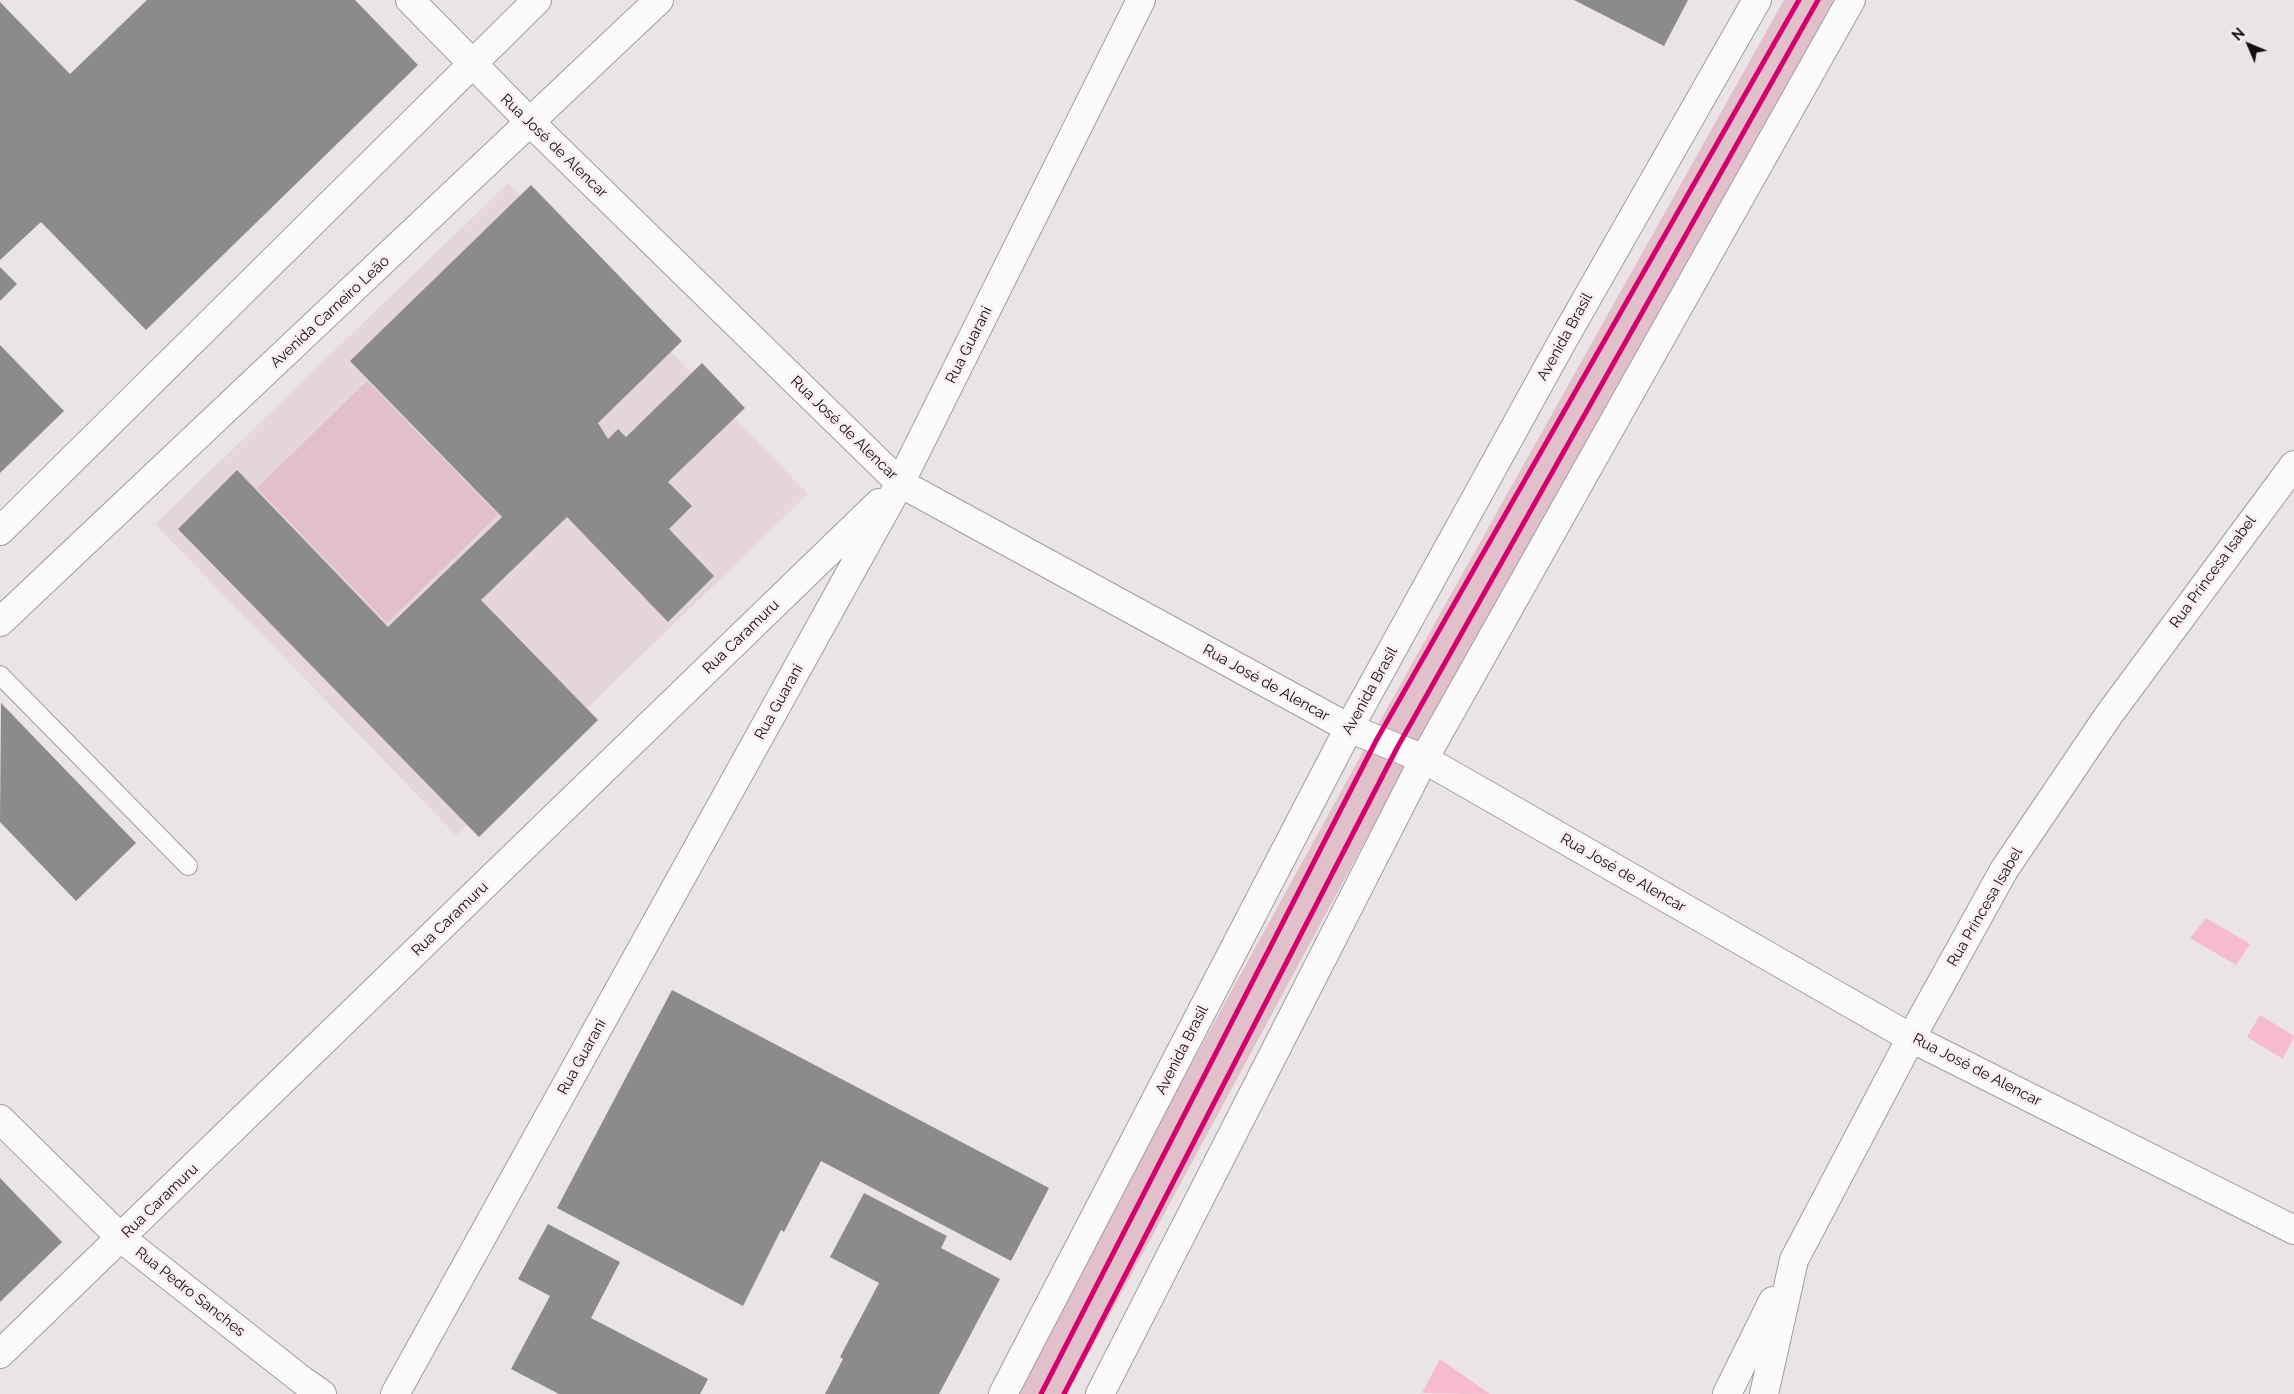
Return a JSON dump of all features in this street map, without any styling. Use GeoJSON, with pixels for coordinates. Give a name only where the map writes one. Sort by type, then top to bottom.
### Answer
{"type":"FeatureCollection","features":[{"type":"Feature","properties":{"kind":"street","name":"Rua José de Alencar"},"geometry":{"type":"LineString","coordinates":[[410,0],[471,64],[900,483],[1349,728],[1424,759],[1911,1038],[2294,1230]]}},
{"type":"Feature","properties":{"kind":"street"},"geometry":{"type":"LineString","coordinates":[[0,531],[537,0]]}},
{"type":"Feature","properties":{"kind":"street","name":"Avenida Carneiro Leão"},"geometry":{"type":"LineString","coordinates":[[0,622],[531,123],[659,0]]}},
{"type":"Feature","properties":{"kind":"street","name":"Rua Guarani"},"geometry":{"type":"LineString","coordinates":[[395,1394],[900,483],[1141,0]]}},
{"type":"Feature","properties":{"kind":"street","name":"Avenida Brasil"},"geometry":{"type":"LineString","coordinates":[[1003,1394],[1349,728],[1562,342],[1757,0]]}},
{"type":"Feature","properties":{"kind":"street"},"geometry":{"type":"LineString","coordinates":[[1100,1394],[1424,759],[1850,0]]}},
{"type":"Feature","properties":{"kind":"street","name":"Rua Princesa Isabel"},"geometry":{"type":"LineString","coordinates":[[1764,1394],[1794,1260],[1911,1038],[2004,870],[2108,716],[2294,465]]}},
{"type":"Feature","properties":{"kind":"street","name":"Rua Caramuru"},"geometry":{"type":"LineString","coordinates":[[0,1354],[900,483]]}},
{"type":"Feature","properties":{"kind":"street","name":"Rua Pedro Sanches"},"geometry":{"type":"LineString","coordinates":[[0,1119],[121,1238],[303,1382],[322,1394]]}},
{"type":"Feature","properties":{"kind":"street"},"geometry":{"type":"LineString","coordinates":[[1727,1394],[1794,1260]]}},
{"type":"Feature","properties":{"kind":"lane"},"geometry":{"type":"LineString","coordinates":[[0,675],[188,866]]}},
{"type":"Feature","properties":{"kind":"shaded area"},"geometry":{"type":"Polygon","coordinates":[[[1784,0],[1836,0],[1412,754],[1067,1394],[1010,1394],[1371,737],[1784,0]]]}},
{"type":"Feature","properties":{"kind":"shaded area"},"geometry":{"type":"Polygon","coordinates":[[[508,183],[808,494],[456,835],[155,524],[508,183]]]}},
{"type":"Feature","properties":{"kind":"shaded area"},"geometry":{"type":"Polygon","coordinates":[[[367,381],[498,515],[387,623],[257,488],[367,381]]]}},
{"type":"Feature","properties":{"kind":"shaded area"},"geometry":{"type":"Polygon","coordinates":[[[2206,918],[2250,944],[2236,965],[2190,938],[2206,918]]]}},
{"type":"Feature","properties":{"kind":"shaded area"},"geometry":{"type":"Polygon","coordinates":[[[2260,1015],[2294,1036],[2283,1059],[2247,1037],[2260,1015]]]}},
{"type":"Feature","properties":{"kind":"shaded area"},"geometry":{"type":"Polygon","coordinates":[[[1440,1359],[1490,1394],[1422,1393],[1440,1359]]]}},
{"type":"Feature","properties":{"kind":"building"},"geometry":{"type":"Polygon","coordinates":[[[147,0],[355,0],[418,65],[146,330],[41,222],[0,260],[0,2],[70,74],[147,0]]]}},
{"type":"Feature","properties":{"kind":"building"},"geometry":{"type":"Polygon","coordinates":[[[1574,0],[1688,0],[1664,46],[1574,0]]]}},
{"type":"Feature","properties":{"kind":"building"},"geometry":{"type":"Polygon","coordinates":[[[531,185],[682,341],[598,423],[608,439],[618,429],[626,437],[702,363],[745,408],[668,482],[692,506],[669,529],[714,576],[668,622],[567,517],[481,600],[598,720],[479,837],[178,529],[237,470],[388,627],[502,517],[350,361],[531,185]]]}},
{"type":"Feature","properties":{"kind":"building"},"geometry":{"type":"Polygon","coordinates":[[[0,267],[17,284],[0,301],[0,267]]]}},
{"type":"Feature","properties":{"kind":"building"},"geometry":{"type":"Polygon","coordinates":[[[0,345],[64,411],[0,473],[0,345]]]}},
{"type":"Feature","properties":{"kind":"building"},"geometry":{"type":"Polygon","coordinates":[[[1,703],[136,843],[76,901],[0,822],[1,703]]]}},
{"type":"Feature","properties":{"kind":"building"},"geometry":{"type":"Polygon","coordinates":[[[672,990],[1049,1188],[1011,1261],[821,1161],[784,1232],[781,1230],[743,1306],[557,1208],[672,990]]]}},
{"type":"Feature","properties":{"kind":"building"},"geometry":{"type":"Polygon","coordinates":[[[0,1178],[62,1242],[0,1302],[0,1178]]]}},
{"type":"Feature","properties":{"kind":"building"},"geometry":{"type":"Polygon","coordinates":[[[864,1193],[947,1236],[941,1248],[1000,1279],[939,1394],[825,1394],[843,1359],[840,1357],[879,1283],[830,1257],[864,1193]]]}},
{"type":"Feature","properties":{"kind":"building"},"geometry":{"type":"Polygon","coordinates":[[[548,1224],[620,1262],[591,1318],[708,1379],[700,1394],[559,1394],[511,1369],[550,1296],[518,1279],[548,1224]]]}},
{"type":"Feature","properties":{"kind":"cycle path"},"geometry":{"type":"LineString","coordinates":[[1041,1394],[1377,739],[1799,0]]}},
{"type":"Feature","properties":{"kind":"cycle path"},"geometry":{"type":"LineString","coordinates":[[1064,1394],[1397,748],[1818,0]]}}]}
